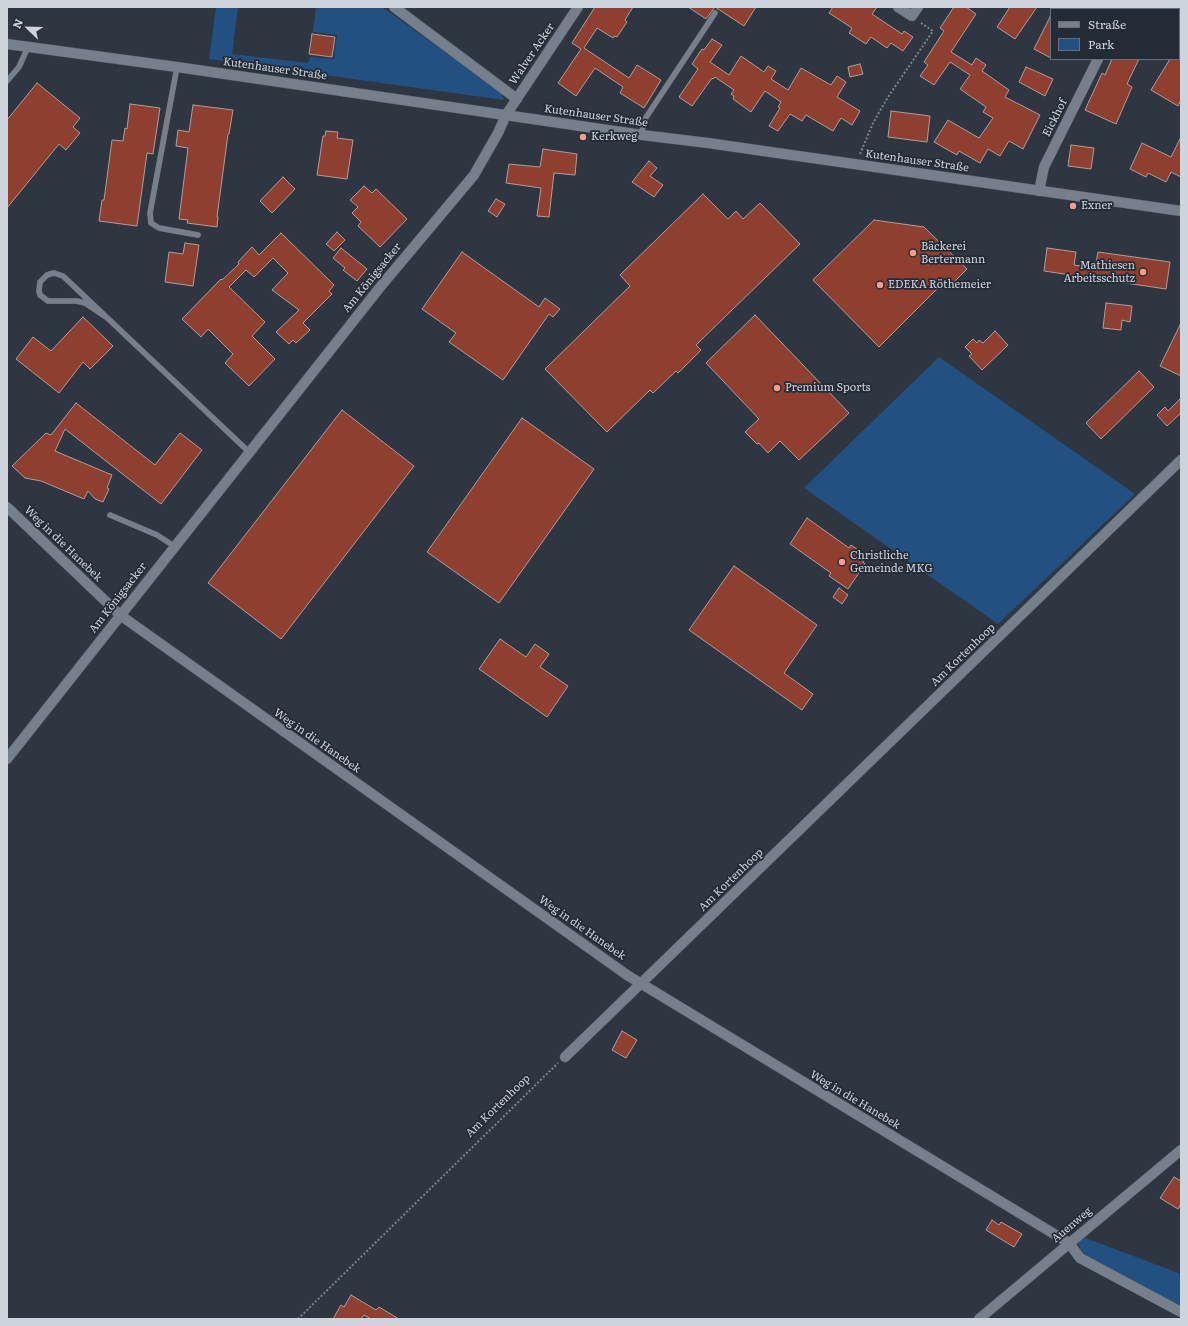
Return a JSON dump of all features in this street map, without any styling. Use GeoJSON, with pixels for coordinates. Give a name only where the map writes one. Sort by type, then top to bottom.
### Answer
{"type":"FeatureCollection","features":[{"type":"Feature","properties":{"kind":"street"},"geometry":{"type":"LineString","coordinates":[[394,7],[517,99]]}},
{"type":"Feature","properties":{"kind":"street","name":"Walver Acker"},"geometry":{"type":"LineString","coordinates":[[506,115],[578,7]]}},
{"type":"Feature","properties":{"kind":"street"},"geometry":{"type":"LineString","coordinates":[[898,7],[912,16],[918,7]]}},
{"type":"Feature","properties":{"kind":"street","name":"Kutenhauser Straße"},"geometry":{"type":"LineString","coordinates":[[7,44],[1181,211]]}},
{"type":"Feature","properties":{"kind":"street","name":"Eickhof"},"geometry":{"type":"LineString","coordinates":[[1039,191],[1044,167],[1098,60]]}},
{"type":"Feature","properties":{"kind":"street","name":"Am Königsacker"},"geometry":{"type":"LineString","coordinates":[[7,759],[381,286],[474,175],[498,133],[506,115]]}},
{"type":"Feature","properties":{"kind":"street","name":"Am Kortenhoop"},"geometry":{"type":"LineString","coordinates":[[565,1057],[1181,460]]}},
{"type":"Feature","properties":{"kind":"street","name":"Weg in die Hanebek"},"geometry":{"type":"LineString","coordinates":[[7,507],[120,615],[628,976],[1069,1244],[1080,1258],[1181,1312]]}},
{"type":"Feature","properties":{"kind":"street","name":"Auenweg"},"geometry":{"type":"LineString","coordinates":[[979,1319],[1181,1150]]}},
{"type":"Feature","properties":{"kind":"lane"},"geometry":{"type":"LineString","coordinates":[[642,135],[643,122],[715,13]]}},
{"type":"Feature","properties":{"kind":"lane"},"geometry":{"type":"LineString","coordinates":[[7,81],[19,68],[28,47]]}},
{"type":"Feature","properties":{"kind":"lane"},"geometry":{"type":"LineString","coordinates":[[177,67],[150,213],[152,222],[159,228],[198,235]]}},
{"type":"Feature","properties":{"kind":"lane"},"geometry":{"type":"LineString","coordinates":[[106,316],[84,303],[73,301],[48,301],[44,299],[39,291],[40,282],[47,275],[54,273],[61,274],[106,316],[249,452]]}},
{"type":"Feature","properties":{"kind":"lane"},"geometry":{"type":"LineString","coordinates":[[110,515],[157,535],[174,546]]}},
{"type":"Feature","properties":{"kind":"path"},"geometry":{"type":"LineString","coordinates":[[856,164],[873,123],[888,96],[933,30],[912,16]]}},
{"type":"Feature","properties":{"kind":"path","name":"Am Kortenhoop"},"geometry":{"type":"LineString","coordinates":[[298,1319],[565,1057]]}},
{"type":"Feature","properties":{"kind":"green space"},"geometry":{"type":"Polygon","coordinates":[[[216,7],[238,7],[232,54],[308,63],[310,57],[334,59],[337,35],[313,32],[316,7],[382,7],[500,91],[504,100],[209,59],[216,7]]]}},
{"type":"Feature","properties":{"kind":"green space"},"geometry":{"type":"Polygon","coordinates":[[[939,357],[1135,494],[998,624],[804,488],[939,357]]]}},
{"type":"Feature","properties":{"kind":"green space"},"geometry":{"type":"Polygon","coordinates":[[[1083,1237],[1181,1274],[1181,1307],[1083,1256],[1078,1242],[1083,1237]]]}},
{"type":"Feature","properties":{"kind":"building"},"geometry":{"type":"Polygon","coordinates":[[[595,7],[633,7],[625,20],[627,22],[617,37],[614,36],[613,38],[597,28],[584,48],[629,78],[637,65],[661,80],[644,108],[620,93],[623,87],[595,68],[576,96],[558,83],[581,49],[572,43],[595,7]]]}},
{"type":"Feature","properties":{"kind":"building"},"geometry":{"type":"Polygon","coordinates":[[[688,7],[715,7],[706,19],[688,7]]]}},
{"type":"Feature","properties":{"kind":"building"},"geometry":{"type":"Polygon","coordinates":[[[715,7],[756,7],[744,26],[715,7]]]}},
{"type":"Feature","properties":{"kind":"building"},"geometry":{"type":"Polygon","coordinates":[[[833,7],[877,7],[872,14],[902,34],[904,31],[913,37],[903,51],[891,43],[887,48],[871,37],[866,44],[849,33],[852,28],[829,13],[833,7]]]}},
{"type":"Feature","properties":{"kind":"building"},"geometry":{"type":"Polygon","coordinates":[[[954,7],[966,7],[976,14],[951,52],[972,65],[976,58],[986,65],[982,71],[1009,90],[1005,97],[1040,115],[1023,149],[1009,141],[1000,156],[988,149],[980,163],[959,151],[957,155],[934,142],[948,120],[979,138],[993,118],[983,112],[986,107],[960,89],[970,75],[950,62],[934,85],[920,76],[928,65],[924,62],[944,31],[940,28],[954,7]]]}},
{"type":"Feature","properties":{"kind":"building"},"geometry":{"type":"Polygon","coordinates":[[[1010,7],[1037,7],[1015,39],[997,27],[1010,7]]]}},
{"type":"Feature","properties":{"kind":"building"},"geometry":{"type":"Polygon","coordinates":[[[1050,17],[1050,57],[1034,49],[1050,17]]]}},
{"type":"Feature","properties":{"kind":"building"},"geometry":{"type":"Polygon","coordinates":[[[312,34],[335,37],[332,57],[309,54],[312,34]]]}},
{"type":"Feature","properties":{"kind":"building"},"geometry":{"type":"Polygon","coordinates":[[[712,39],[722,45],[710,62],[729,75],[741,56],[764,72],[768,66],[776,71],[771,79],[788,90],[801,68],[831,85],[837,76],[846,82],[837,97],[860,111],[852,125],[841,118],[833,131],[806,115],[802,121],[790,114],[778,131],[769,126],[780,108],[778,107],[781,102],[765,91],[751,112],[733,99],[734,96],[731,94],[734,90],[715,77],[713,79],[712,78],[692,106],[679,97],[698,69],[692,64],[702,49],[704,50],[712,39]]]}},
{"type":"Feature","properties":{"kind":"building"},"geometry":{"type":"Polygon","coordinates":[[[1181,59],[1181,100],[1178,106],[1151,90],[1169,60],[1181,59]]]}},
{"type":"Feature","properties":{"kind":"building"},"geometry":{"type":"Polygon","coordinates":[[[1112,60],[1139,60],[1127,84],[1132,87],[1116,124],[1085,110],[1102,73],[1105,75],[1112,60]]]}},
{"type":"Feature","properties":{"kind":"building"},"geometry":{"type":"Polygon","coordinates":[[[860,64],[863,74],[850,77],[848,67],[860,64]]]}},
{"type":"Feature","properties":{"kind":"building"},"geometry":{"type":"Polygon","coordinates":[[[1026,67],[1053,79],[1045,96],[1019,82],[1026,67]]]}},
{"type":"Feature","properties":{"kind":"building"},"geometry":{"type":"Polygon","coordinates":[[[37,83],[80,118],[73,127],[80,133],[66,150],[59,144],[7,208],[7,120],[37,83]]]}},
{"type":"Feature","properties":{"kind":"building"},"geometry":{"type":"Polygon","coordinates":[[[130,104],[160,108],[153,154],[147,153],[137,226],[99,221],[102,200],[104,200],[112,140],[123,141],[125,128],[127,129],[130,104]]]}},
{"type":"Feature","properties":{"kind":"building"},"geometry":{"type":"Polygon","coordinates":[[[193,105],[233,110],[228,134],[217,227],[187,223],[188,220],[179,219],[188,148],[176,146],[178,130],[189,132],[193,105]]]}},
{"type":"Feature","properties":{"kind":"building"},"geometry":{"type":"Polygon","coordinates":[[[891,111],[930,116],[927,142],[888,137],[891,111]]]}},
{"type":"Feature","properties":{"kind":"building"},"geometry":{"type":"Polygon","coordinates":[[[326,131],[338,132],[337,138],[353,140],[347,179],[317,175],[323,136],[325,136],[326,131]]]}},
{"type":"Feature","properties":{"kind":"building"},"geometry":{"type":"Polygon","coordinates":[[[1181,137],[1181,177],[1171,172],[1166,182],[1148,173],[1146,177],[1130,169],[1142,143],[1171,157],[1181,137]]]}},
{"type":"Feature","properties":{"kind":"building"},"geometry":{"type":"Polygon","coordinates":[[[1071,145],[1094,148],[1091,169],[1068,166],[1071,145]]]}},
{"type":"Feature","properties":{"kind":"building"},"geometry":{"type":"Polygon","coordinates":[[[543,149],[577,154],[575,175],[554,173],[549,217],[537,216],[541,188],[506,183],[509,164],[540,167],[543,149]]]}},
{"type":"Feature","properties":{"kind":"building"},"geometry":{"type":"Polygon","coordinates":[[[649,161],[657,168],[650,176],[663,185],[654,197],[632,182],[649,161]]]}},
{"type":"Feature","properties":{"kind":"building"},"geometry":{"type":"Polygon","coordinates":[[[283,177],[295,189],[272,213],[260,201],[283,177]]]}},
{"type":"Feature","properties":{"kind":"building"},"geometry":{"type":"Polygon","coordinates":[[[364,186],[372,193],[376,189],[407,219],[380,247],[358,226],[361,222],[352,213],[358,207],[350,200],[364,186]]]}},
{"type":"Feature","properties":{"kind":"building"},"geometry":{"type":"Polygon","coordinates":[[[703,194],[728,219],[736,211],[743,219],[760,203],[800,244],[696,345],[701,350],[678,373],[676,371],[653,393],[650,390],[607,432],[545,369],[630,286],[620,275],[703,194]]]}},
{"type":"Feature","properties":{"kind":"building"},"geometry":{"type":"Polygon","coordinates":[[[496,199],[505,204],[497,217],[488,211],[496,199]]]}},
{"type":"Feature","properties":{"kind":"building","name":"EDEKA Röthemeier"},"geometry":{"type":"Polygon","coordinates":[[[874,220],[924,227],[967,269],[949,287],[944,282],[879,347],[813,280],[874,220]]]}},
{"type":"Feature","properties":{"kind":"building"},"geometry":{"type":"Polygon","coordinates":[[[337,232],[345,240],[334,251],[326,244],[337,232]]]}},
{"type":"Feature","properties":{"kind":"building"},"geometry":{"type":"Polygon","coordinates":[[[281,233],[334,285],[329,291],[332,294],[303,323],[310,330],[296,343],[293,340],[289,344],[276,332],[299,310],[272,290],[288,273],[273,258],[254,277],[246,270],[229,287],[265,322],[252,336],[275,359],[249,386],[225,363],[233,354],[208,329],[201,337],[182,319],[221,279],[222,280],[239,264],[238,262],[252,247],[259,255],[281,233]]]}},
{"type":"Feature","properties":{"kind":"building"},"geometry":{"type":"Polygon","coordinates":[[[185,243],[199,245],[193,286],[165,282],[169,252],[183,254],[185,243]]]}},
{"type":"Feature","properties":{"kind":"building"},"geometry":{"type":"Polygon","coordinates":[[[341,248],[367,269],[357,281],[343,270],[345,268],[333,258],[341,248]]]}},
{"type":"Feature","properties":{"kind":"building"},"geometry":{"type":"Polygon","coordinates":[[[1047,248],[1076,252],[1074,265],[1095,268],[1098,252],[1170,262],[1166,289],[1044,271],[1047,248]]]}},
{"type":"Feature","properties":{"kind":"building"},"geometry":{"type":"Polygon","coordinates":[[[462,252],[539,307],[545,298],[560,309],[553,317],[549,314],[503,380],[449,342],[456,333],[422,309],[462,252]]]}},
{"type":"Feature","properties":{"kind":"building"},"geometry":{"type":"Polygon","coordinates":[[[1106,303],[1132,306],[1130,322],[1122,320],[1121,330],[1103,328],[1106,303]]]}},
{"type":"Feature","properties":{"kind":"building","name":"Premium Sports"},"geometry":{"type":"Polygon","coordinates":[[[755,315],[849,413],[799,460],[780,441],[768,453],[759,443],[757,444],[745,432],[759,419],[706,363],[755,315]]]}},
{"type":"Feature","properties":{"kind":"building"},"geometry":{"type":"Polygon","coordinates":[[[83,317],[113,346],[90,369],[83,362],[59,393],[16,359],[33,337],[51,351],[83,317]]]}},
{"type":"Feature","properties":{"kind":"building"},"geometry":{"type":"Polygon","coordinates":[[[1181,323],[1181,376],[1160,366],[1181,323]]]}},
{"type":"Feature","properties":{"kind":"building"},"geometry":{"type":"Polygon","coordinates":[[[995,331],[1008,345],[982,370],[969,356],[972,354],[965,347],[973,339],[977,343],[979,340],[983,343],[995,331]]]}},
{"type":"Feature","properties":{"kind":"building"},"geometry":{"type":"Polygon","coordinates":[[[1139,371],[1154,387],[1101,439],[1086,423],[1139,371]]]}},
{"type":"Feature","properties":{"kind":"building"},"geometry":{"type":"Polygon","coordinates":[[[1181,398],[1181,413],[1167,426],[1157,415],[1165,407],[1168,411],[1181,398]]]}},
{"type":"Feature","properties":{"kind":"building"},"geometry":{"type":"Polygon","coordinates":[[[76,403],[155,465],[180,433],[202,450],[161,504],[65,429],[55,451],[112,475],[107,488],[109,489],[103,502],[95,499],[88,491],[84,499],[41,481],[25,478],[12,466],[46,433],[51,435],[76,403]]]}},
{"type":"Feature","properties":{"kind":"building"},"geometry":{"type":"Polygon","coordinates":[[[342,410],[414,466],[281,639],[208,583],[342,410]]]}},
{"type":"Feature","properties":{"kind":"building"},"geometry":{"type":"Polygon","coordinates":[[[522,418],[594,469],[499,603],[427,552],[522,418]]]}},
{"type":"Feature","properties":{"kind":"building"},"geometry":{"type":"Polygon","coordinates":[[[807,518],[849,548],[851,545],[867,556],[863,562],[865,564],[848,589],[829,576],[831,573],[790,544],[807,518]]]}},
{"type":"Feature","properties":{"kind":"building"},"geometry":{"type":"Polygon","coordinates":[[[734,566],[817,625],[784,673],[813,694],[802,710],[689,630],[734,566]]]}},
{"type":"Feature","properties":{"kind":"building"},"geometry":{"type":"Polygon","coordinates":[[[839,588],[848,595],[842,604],[833,597],[839,588]]]}},
{"type":"Feature","properties":{"kind":"building"},"geometry":{"type":"Polygon","coordinates":[[[500,639],[526,657],[535,644],[549,654],[540,667],[568,686],[547,717],[479,669],[500,639]]]}},
{"type":"Feature","properties":{"kind":"building"},"geometry":{"type":"Polygon","coordinates":[[[622,1031],[637,1040],[626,1058],[612,1050],[622,1031]]]}},
{"type":"Feature","properties":{"kind":"building"},"geometry":{"type":"Polygon","coordinates":[[[1174,1177],[1181,1181],[1181,1204],[1178,1209],[1160,1198],[1174,1177]]]}},
{"type":"Feature","properties":{"kind":"building"},"geometry":{"type":"Polygon","coordinates":[[[992,1220],[999,1225],[1001,1222],[1022,1234],[1014,1247],[986,1230],[992,1220]]]}},
{"type":"Feature","properties":{"kind":"building"},"geometry":{"type":"Polygon","coordinates":[[[351,1295],[376,1310],[379,1307],[399,1319],[371,1319],[364,1315],[361,1319],[333,1319],[341,1305],[344,1307],[351,1295]]]}},
{"type":"Feature","properties":{"kind":"place","name":"Kerkweg"},"geometry":{"type":"Point","coordinates":[583,137]}},
{"type":"Feature","properties":{"kind":"place","name":"Exner"},"geometry":{"type":"Point","coordinates":[1073,206]}},
{"type":"Feature","properties":{"kind":"place","name":"Bäckerei Bertermann"},"geometry":{"type":"Point","coordinates":[913,253]}},
{"type":"Feature","properties":{"kind":"place","name":"Mathiesen Arbeitsschutz"},"geometry":{"type":"Point","coordinates":[1143,272]}},
{"type":"Feature","properties":{"kind":"place","name":"EDEKA Röthemeier"},"geometry":{"type":"Point","coordinates":[880,285]}},
{"type":"Feature","properties":{"kind":"place","name":"Premium Sports"},"geometry":{"type":"Point","coordinates":[777,388]}},
{"type":"Feature","properties":{"kind":"place","name":"Christliche Gemeinde MKG"},"geometry":{"type":"Point","coordinates":[842,562]}}]}
